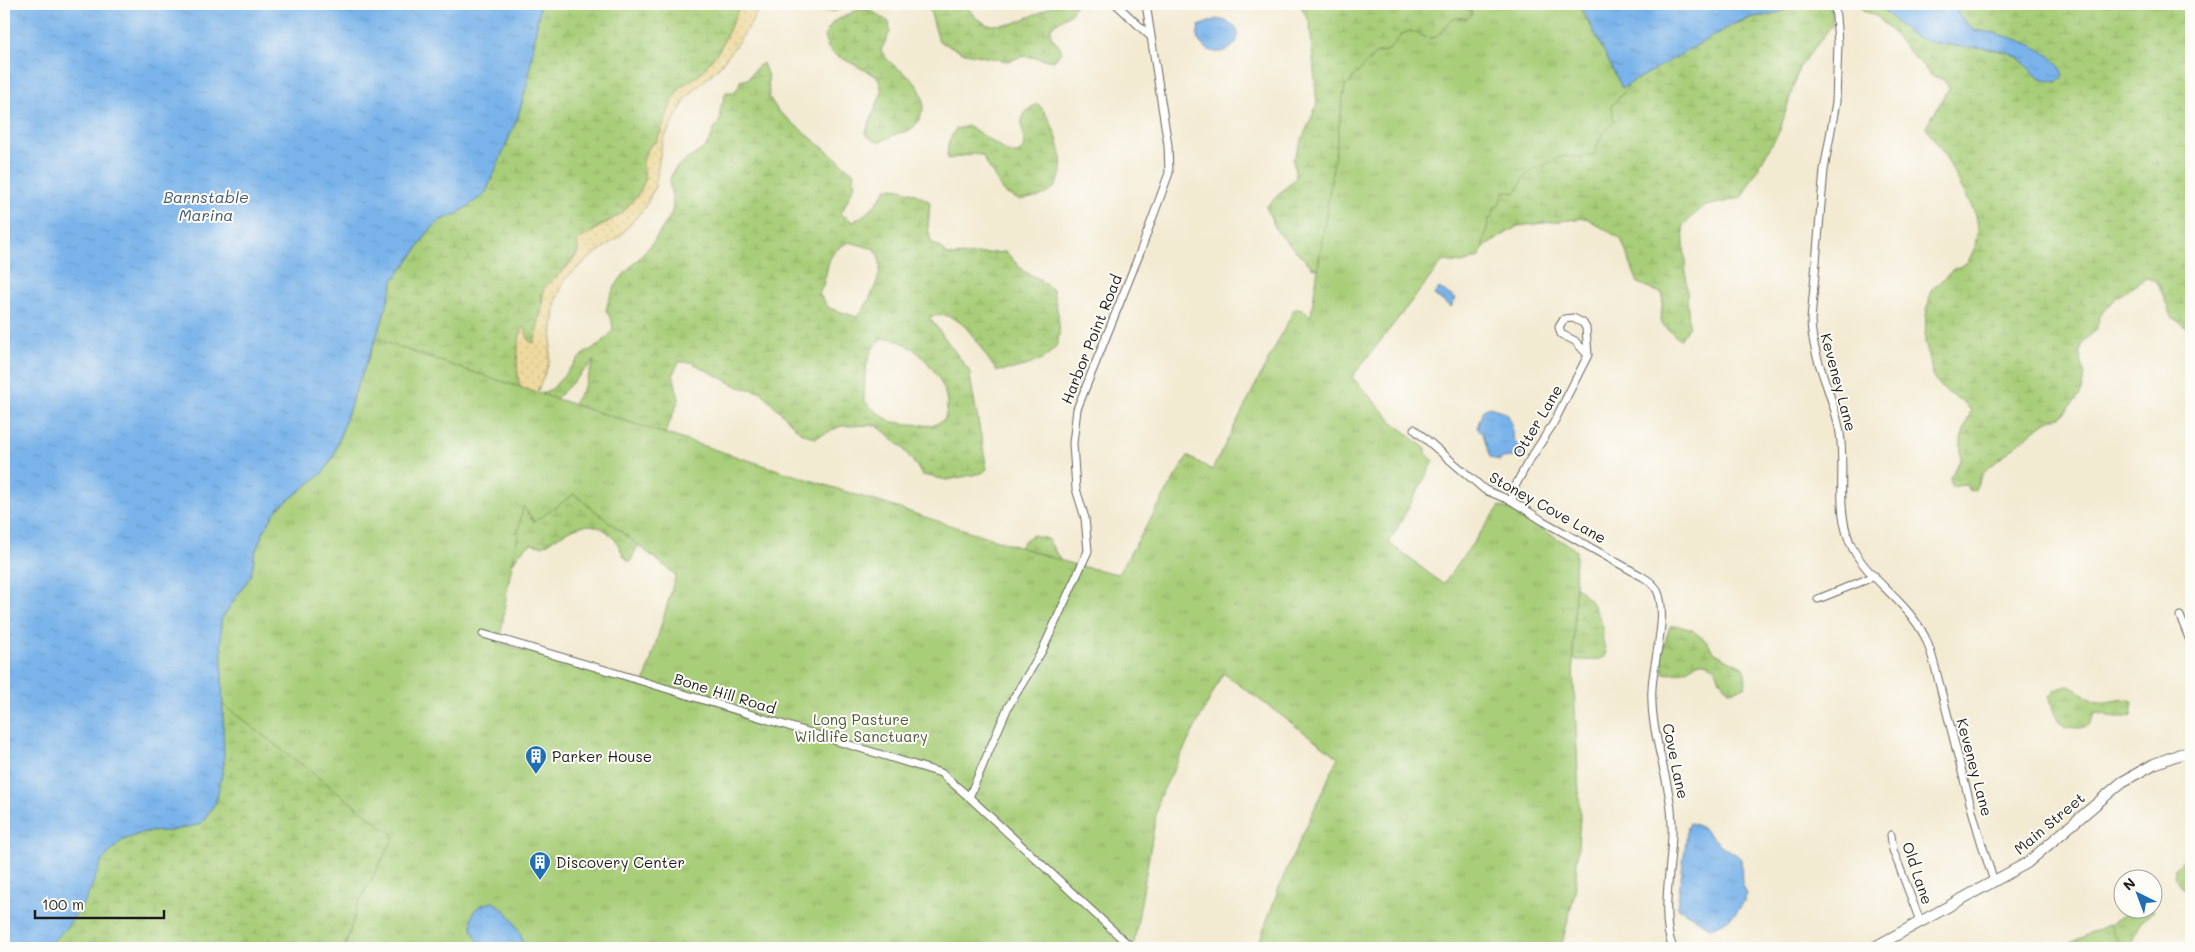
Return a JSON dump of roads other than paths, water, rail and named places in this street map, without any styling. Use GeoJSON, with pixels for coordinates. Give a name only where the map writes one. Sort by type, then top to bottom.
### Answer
{"type":"FeatureCollection","features":[{"type":"Feature","properties":{"kind":"main road","name":"Main Street"},"geometry":{"type":"LineString","coordinates":[[1873,948],[1888,944],[1920,921],[1994,881],[2036,855],[2122,782],[2154,764],[2191,750]]}},
{"type":"Feature","properties":{"kind":"street"},"geometry":{"type":"LineString","coordinates":[[1116,4],[1151,37]]}},
{"type":"Feature","properties":{"kind":"street","name":"Harbor Point Road"},"geometry":{"type":"LineString","coordinates":[[969,796],[1008,707],[1042,650],[1088,551],[1085,518],[1076,489],[1072,443],[1077,409],[1127,287],[1170,173],[1168,144],[1146,4]]}},
{"type":"Feature","properties":{"kind":"street","name":"Keveney Lane"},"geometry":{"type":"LineString","coordinates":[[1835,4],[1838,43],[1836,102],[1820,208],[1812,306],[1812,340],[1840,432],[1841,494],[1845,526],[1854,551],[1875,576],[1903,604],[1924,637],[1974,818],[1994,881]]}},
{"type":"Feature","properties":{"kind":"street"},"geometry":{"type":"LineString","coordinates":[[1574,318],[1583,323],[1586,328],[1588,355],[1575,341],[1561,334],[1559,327],[1564,320],[1574,318]]}},
{"type":"Feature","properties":{"kind":"street","name":"Otter Lane"},"geometry":{"type":"LineString","coordinates":[[1512,501],[1514,488],[1553,424],[1588,355]]}},
{"type":"Feature","properties":{"kind":"street","name":"Stoney Cove Lane"},"geometry":{"type":"LineString","coordinates":[[1414,429],[1485,490],[1512,501],[1651,583]]}},
{"type":"Feature","properties":{"kind":"street"},"geometry":{"type":"LineString","coordinates":[[1818,599],[1875,576]]}},
{"type":"Feature","properties":{"kind":"street","name":"Cove Lane"},"geometry":{"type":"LineString","coordinates":[[1651,583],[1657,590],[1660,599],[1661,613],[1651,700],[1672,810],[1667,914],[1670,942],[1673,948]]}},
{"type":"Feature","properties":{"kind":"street"},"geometry":{"type":"LineString","coordinates":[[2180,616],[2191,643]]}},
{"type":"Feature","properties":{"kind":"street","name":"Bone Hill Road"},"geometry":{"type":"LineString","coordinates":[[483,634],[941,773],[969,796],[1132,948]]}},
{"type":"Feature","properties":{"kind":"street","name":"Old Lane"},"geometry":{"type":"LineString","coordinates":[[1891,835],[1895,857],[1920,921]]}},
{"type":"Feature","properties":{"kind":"water","name":"Barnstable Marina"},"geometry":{"type":"Polygon","coordinates":[[[4,4],[540,4],[528,81],[517,119],[485,194],[457,214],[441,220],[428,232],[394,279],[380,328],[355,392],[333,457],[324,472],[277,509],[263,533],[255,553],[251,575],[221,620],[224,764],[216,802],[201,824],[170,831],[144,832],[121,841],[102,861],[86,900],[67,927],[46,948],[4,948],[4,4]]]}},
{"type":"Feature","properties":{"kind":"water"},"geometry":{"type":"Polygon","coordinates":[[[1580,4],[1805,4],[1771,15],[1753,17],[1736,23],[1622,88],[1580,4]]]}},
{"type":"Feature","properties":{"kind":"water"},"geometry":{"type":"Polygon","coordinates":[[[1866,4],[1958,4],[1957,13],[1972,29],[2013,38],[2044,52],[2053,59],[2063,76],[2057,82],[2042,79],[2034,74],[2016,56],[2000,50],[1926,41],[1907,32],[1880,8],[1866,4]]]}},
{"type":"Feature","properties":{"kind":"water"},"geometry":{"type":"Polygon","coordinates":[[[1216,19],[1230,23],[1237,30],[1238,38],[1234,45],[1226,51],[1217,52],[1206,48],[1197,38],[1199,26],[1216,19]]]}},
{"type":"Feature","properties":{"kind":"water"},"geometry":{"type":"Polygon","coordinates":[[[1439,288],[1456,299],[1451,307],[1434,295],[1439,288]]]}},
{"type":"Feature","properties":{"kind":"water"},"geometry":{"type":"Polygon","coordinates":[[[1489,407],[1508,415],[1512,424],[1514,441],[1525,452],[1521,456],[1503,458],[1499,461],[1490,457],[1483,435],[1477,428],[1483,410],[1489,407]]]}},
{"type":"Feature","properties":{"kind":"water"},"geometry":{"type":"Polygon","coordinates":[[[1690,823],[1701,827],[1723,847],[1741,859],[1742,883],[1747,894],[1741,906],[1728,920],[1711,928],[1677,907],[1688,826],[1690,823]]]}},
{"type":"Feature","properties":{"kind":"water"},"geometry":{"type":"Polygon","coordinates":[[[493,902],[505,910],[514,921],[524,948],[493,949],[483,946],[475,936],[472,924],[474,912],[478,907],[493,902]]]}},
{"type":"Feature","properties":{"kind":"place","name":"Parker House"},"geometry":{"type":"Point","coordinates":[536,775]}},
{"type":"Feature","properties":{"kind":"place","name":"Discovery Center"},"geometry":{"type":"Point","coordinates":[540,881]}},
{"type":"Feature","properties":{"kind":"park label","name":"Long Pasture Wildlife Sanctuary"},"geometry":{"type":"Point","coordinates":[861,728]}}]}
